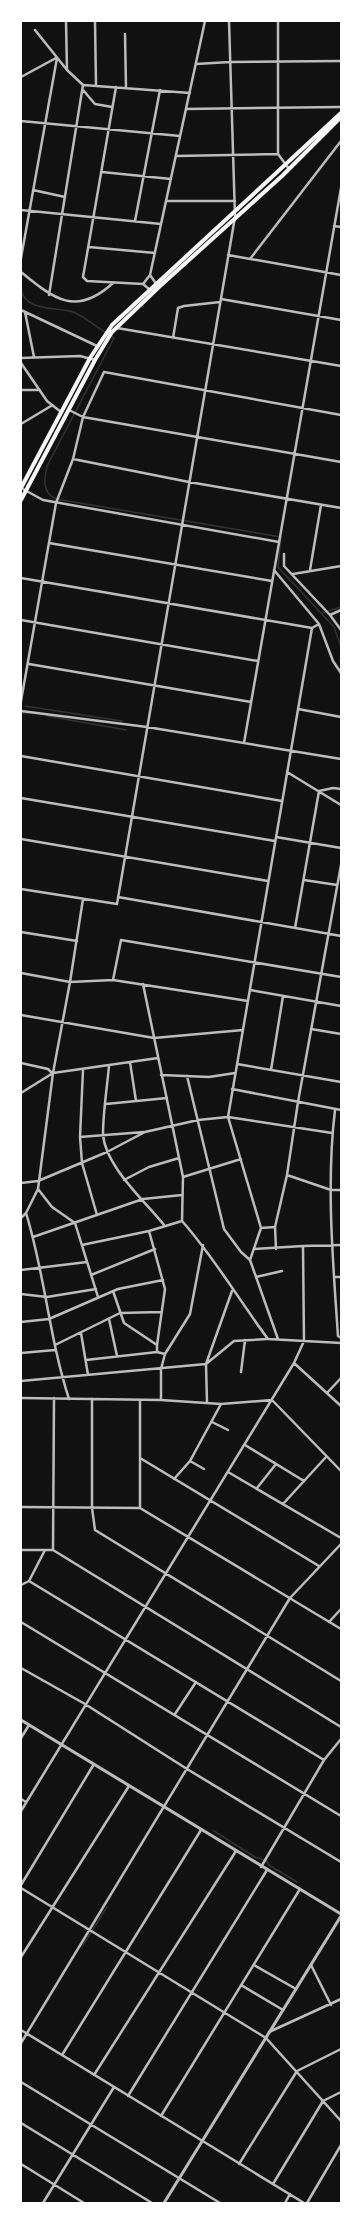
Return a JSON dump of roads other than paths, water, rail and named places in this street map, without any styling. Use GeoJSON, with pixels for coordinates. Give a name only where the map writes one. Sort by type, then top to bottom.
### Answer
{"type":"FeatureCollection","features":[{"type":"Feature","properties":{"kind":"main road"},"geometry":{"type":"LineString","coordinates":[[21,500],[95,360],[112,332],[157,285],[341,113]]}},
{"type":"Feature","properties":{"kind":"main road"},"geometry":{"type":"LineString","coordinates":[[21,488],[90,358],[110,327],[149,289],[157,285],[289,169],[341,117]]}},
{"type":"Feature","properties":{"kind":"street"},"geometry":{"type":"LineString","coordinates":[[66,21],[67,70]]}},
{"type":"Feature","properties":{"kind":"street"},"geometry":{"type":"LineString","coordinates":[[95,21],[96,85]]}},
{"type":"Feature","properties":{"kind":"street"},"geometry":{"type":"LineString","coordinates":[[143,284],[150,275],[205,21]]}},
{"type":"Feature","properties":{"kind":"street"},"geometry":{"type":"LineString","coordinates":[[21,889],[117,904],[235,217],[229,21]]}},
{"type":"Feature","properties":{"kind":"street"},"geometry":{"type":"LineString","coordinates":[[278,21],[278,154],[289,169]]}},
{"type":"Feature","properties":{"kind":"street"},"geometry":{"type":"LineString","coordinates":[[35,30],[67,70],[83,85],[190,93]]}},
{"type":"Feature","properties":{"kind":"street"},"geometry":{"type":"LineString","coordinates":[[125,34],[126,88]]}},
{"type":"Feature","properties":{"kind":"street"},"geometry":{"type":"LineString","coordinates":[[21,77],[57,58]]}},
{"type":"Feature","properties":{"kind":"street"},"geometry":{"type":"LineString","coordinates":[[21,258],[57,58]]}},
{"type":"Feature","properties":{"kind":"street"},"geometry":{"type":"LineString","coordinates":[[196,64],[230,62],[341,61]]}},
{"type":"Feature","properties":{"kind":"street"},"geometry":{"type":"LineString","coordinates":[[49,295],[83,85]]}},
{"type":"Feature","properties":{"kind":"street"},"geometry":{"type":"LineString","coordinates":[[116,87],[83,277],[85,279],[143,284],[149,289]]}},
{"type":"Feature","properties":{"kind":"street"},"geometry":{"type":"LineString","coordinates":[[83,90],[95,104],[112,107]]}},
{"type":"Feature","properties":{"kind":"street"},"geometry":{"type":"LineString","coordinates":[[135,221],[160,90]]}},
{"type":"Feature","properties":{"kind":"street"},"geometry":{"type":"LineString","coordinates":[[186,110],[341,107]]}},
{"type":"Feature","properties":{"kind":"street"},"geometry":{"type":"LineString","coordinates":[[21,121],[180,136]]}},
{"type":"Feature","properties":{"kind":"street"},"geometry":{"type":"LineString","coordinates":[[250,259],[341,141]]}},
{"type":"Feature","properties":{"kind":"street"},"geometry":{"type":"LineString","coordinates":[[176,156],[278,154]]}},
{"type":"Feature","properties":{"kind":"street"},"geometry":{"type":"LineString","coordinates":[[102,172],[171,179]]}},
{"type":"Feature","properties":{"kind":"street"},"geometry":{"type":"LineString","coordinates":[[244,742],[341,188]]}},
{"type":"Feature","properties":{"kind":"street"},"geometry":{"type":"LineString","coordinates":[[33,190],[65,197]]}},
{"type":"Feature","properties":{"kind":"street"},"geometry":{"type":"LineString","coordinates":[[166,201],[235,201]]}},
{"type":"Feature","properties":{"kind":"street"},"geometry":{"type":"LineString","coordinates":[[21,210],[161,224]]}},
{"type":"Feature","properties":{"kind":"street"},"geometry":{"type":"LineString","coordinates":[[334,226],[341,227]]}},
{"type":"Feature","properties":{"kind":"street"},"geometry":{"type":"LineString","coordinates":[[89,247],[155,253]]}},
{"type":"Feature","properties":{"kind":"street"},"geometry":{"type":"LineString","coordinates":[[228,255],[341,275]]}},
{"type":"Feature","properties":{"kind":"street"},"geometry":{"type":"LineString","coordinates":[[21,272],[49,295],[63,300],[80,302],[95,297],[114,282]]}},
{"type":"Feature","properties":{"kind":"street"},"geometry":{"type":"LineString","coordinates":[[150,275],[157,285]]}},
{"type":"Feature","properties":{"kind":"street"},"geometry":{"type":"LineString","coordinates":[[173,338],[178,308],[220,301],[341,320]]}},
{"type":"Feature","properties":{"kind":"street"},"geometry":{"type":"LineString","coordinates":[[21,310],[97,346]]}},
{"type":"Feature","properties":{"kind":"street"},"geometry":{"type":"LineString","coordinates":[[25,312],[34,357]]}},
{"type":"Feature","properties":{"kind":"street"},"geometry":{"type":"LineString","coordinates":[[110,327],[341,366]]}},
{"type":"Feature","properties":{"kind":"street"},"geometry":{"type":"LineString","coordinates":[[21,358],[90,358],[95,360]]}},
{"type":"Feature","properties":{"kind":"street"},"geometry":{"type":"LineString","coordinates":[[21,363],[51,406],[61,412]]}},
{"type":"Feature","properties":{"kind":"street"},"geometry":{"type":"LineString","coordinates":[[21,701],[56,503],[73,459],[83,417],[103,374],[106,372],[205,392],[341,415]]}},
{"type":"Feature","properties":{"kind":"street"},"geometry":{"type":"LineString","coordinates":[[21,390],[39,390]]}},
{"type":"Feature","properties":{"kind":"street"},"geometry":{"type":"LineString","coordinates":[[22,423],[51,406]]}},
{"type":"Feature","properties":{"kind":"street"},"geometry":{"type":"LineString","coordinates":[[69,410],[83,417],[341,462]]}},
{"type":"Feature","properties":{"kind":"street"},"geometry":{"type":"LineString","coordinates":[[73,459],[189,482],[341,508]]}},
{"type":"Feature","properties":{"kind":"street"},"geometry":{"type":"LineString","coordinates":[[21,488],[43,500],[56,503],[279,542]]}},
{"type":"Feature","properties":{"kind":"street"},"geometry":{"type":"LineString","coordinates":[[310,570],[321,505]]}},
{"type":"Feature","properties":{"kind":"street"},"geometry":{"type":"LineString","coordinates":[[50,543],[272,581]]}},
{"type":"Feature","properties":{"kind":"street"},"geometry":{"type":"LineString","coordinates":[[284,554],[284,566],[330,615],[341,630]]}},
{"type":"Feature","properties":{"kind":"street"},"geometry":{"type":"LineString","coordinates":[[292,574],[341,566]]}},
{"type":"Feature","properties":{"kind":"street"},"geometry":{"type":"LineString","coordinates":[[274,570],[319,624],[333,661],[341,672]]}},
{"type":"Feature","properties":{"kind":"street"},"geometry":{"type":"LineString","coordinates":[[21,578],[312,628],[319,624]]}},
{"type":"Feature","properties":{"kind":"street"},"geometry":{"type":"LineString","coordinates":[[330,615],[341,610]]}},
{"type":"Feature","properties":{"kind":"street"},"geometry":{"type":"LineString","coordinates":[[21,620],[258,661]]}},
{"type":"Feature","properties":{"kind":"street"},"geometry":{"type":"LineString","coordinates":[[250,1260],[261,1228],[228,1117],[312,628]]}},
{"type":"Feature","properties":{"kind":"street"},"geometry":{"type":"LineString","coordinates":[[28,664],[251,702]]}},
{"type":"Feature","properties":{"kind":"street"},"geometry":{"type":"LineString","coordinates":[[298,710],[341,717]]}},
{"type":"Feature","properties":{"kind":"street"},"geometry":{"type":"LineString","coordinates":[[21,711],[147,727],[341,759]]}},
{"type":"Feature","properties":{"kind":"street"},"geometry":{"type":"LineString","coordinates":[[21,756],[282,801]]}},
{"type":"Feature","properties":{"kind":"street"},"geometry":{"type":"LineString","coordinates":[[287,772],[341,805]]}},
{"type":"Feature","properties":{"kind":"street"},"geometry":{"type":"LineString","coordinates":[[319,791],[333,788],[341,789]]}},
{"type":"Feature","properties":{"kind":"street"},"geometry":{"type":"LineString","coordinates":[[295,928],[319,791]]}},
{"type":"Feature","properties":{"kind":"street"},"geometry":{"type":"LineString","coordinates":[[21,798],[275,841]]}},
{"type":"Feature","properties":{"kind":"street"},"geometry":{"type":"LineString","coordinates":[[276,837],[341,848]]}},
{"type":"Feature","properties":{"kind":"street"},"geometry":{"type":"LineString","coordinates":[[21,838],[268,881]]}},
{"type":"Feature","properties":{"kind":"street"},"geometry":{"type":"LineString","coordinates":[[276,1249],[275,1227],[288,1175],[298,1102],[341,865]]}},
{"type":"Feature","properties":{"kind":"street"},"geometry":{"type":"LineString","coordinates":[[304,880],[337,885]]}},
{"type":"Feature","properties":{"kind":"street"},"geometry":{"type":"LineString","coordinates":[[118,897],[341,936]]}},
{"type":"Feature","properties":{"kind":"street"},"geometry":{"type":"LineString","coordinates":[[21,1218],[26,1213],[38,1188],[53,1073],[70,982],[83,899]]}},
{"type":"Feature","properties":{"kind":"street"},"geometry":{"type":"LineString","coordinates":[[21,932],[77,941]]}},
{"type":"Feature","properties":{"kind":"street"},"geometry":{"type":"LineString","coordinates":[[113,980],[121,940],[341,978]]}},
{"type":"Feature","properties":{"kind":"street"},"geometry":{"type":"LineString","coordinates":[[21,973],[70,982],[113,980],[248,1001]]}},
{"type":"Feature","properties":{"kind":"street"},"geometry":{"type":"LineString","coordinates":[[143,984],[183,1177],[182,1221],[203,1245],[232,1290],[268,1339]]}},
{"type":"Feature","properties":{"kind":"street"},"geometry":{"type":"LineString","coordinates":[[250,990],[341,1006]]}},
{"type":"Feature","properties":{"kind":"street"},"geometry":{"type":"LineString","coordinates":[[271,1070],[283,996]]}},
{"type":"Feature","properties":{"kind":"street"},"geometry":{"type":"LineString","coordinates":[[21,1015],[154,1038],[243,1030]]}},
{"type":"Feature","properties":{"kind":"street"},"geometry":{"type":"LineString","coordinates":[[311,1029],[341,1034]]}},
{"type":"Feature","properties":{"kind":"street"},"geometry":{"type":"LineString","coordinates":[[21,1093],[53,1073],[83,1070],[158,1058]]}},
{"type":"Feature","properties":{"kind":"street"},"geometry":{"type":"LineString","coordinates":[[130,1062],[136,1101]]}},
{"type":"Feature","properties":{"kind":"street"},"geometry":{"type":"LineString","coordinates":[[21,1063],[48,1069],[53,1073]]}},
{"type":"Feature","properties":{"kind":"street"},"geometry":{"type":"LineString","coordinates":[[237,1064],[341,1082]]}},
{"type":"Feature","properties":{"kind":"street"},"geometry":{"type":"LineString","coordinates":[[108,1066],[104,1134],[107,1152],[124,1180],[143,1199],[164,1225]]}},
{"type":"Feature","properties":{"kind":"street"},"geometry":{"type":"LineString","coordinates":[[83,1070],[80,1137],[82,1163],[97,1215]]}},
{"type":"Feature","properties":{"kind":"street"},"geometry":{"type":"LineString","coordinates":[[161,1076],[209,1078],[235,1073]]}},
{"type":"Feature","properties":{"kind":"street"},"geometry":{"type":"LineString","coordinates":[[188,1076],[224,1229],[241,1252],[250,1260],[278,1339]]}},
{"type":"Feature","properties":{"kind":"street"},"geometry":{"type":"LineString","coordinates":[[232,1089],[341,1110]]}},
{"type":"Feature","properties":{"kind":"street"},"geometry":{"type":"LineString","coordinates":[[106,1104],[167,1098]]}},
{"type":"Feature","properties":{"kind":"street"},"geometry":{"type":"LineString","coordinates":[[335,1110],[332,1133],[331,1190],[336,1311],[338,1336],[341,1338]]}},
{"type":"Feature","properties":{"kind":"street"},"geometry":{"type":"LineString","coordinates":[[80,1137],[144,1132],[173,1127],[198,1120],[228,1117],[332,1133]]}},
{"type":"Feature","properties":{"kind":"street"},"geometry":{"type":"LineString","coordinates":[[21,1183],[38,1181],[82,1163],[107,1152],[144,1132]]}},
{"type":"Feature","properties":{"kind":"street"},"geometry":{"type":"LineString","coordinates":[[124,1180],[149,1167],[179,1158]]}},
{"type":"Feature","properties":{"kind":"street"},"geometry":{"type":"LineString","coordinates":[[183,1177],[241,1159]]}},
{"type":"Feature","properties":{"kind":"street"},"geometry":{"type":"LineString","coordinates":[[288,1175],[331,1190],[341,1190]]}},
{"type":"Feature","properties":{"kind":"street"},"geometry":{"type":"LineString","coordinates":[[38,1188],[52,1207],[75,1223],[98,1297]]}},
{"type":"Feature","properties":{"kind":"street"},"geometry":{"type":"LineString","coordinates":[[34,1237],[143,1199],[182,1194]]}},
{"type":"Feature","properties":{"kind":"street"},"geometry":{"type":"LineString","coordinates":[[21,1213],[26,1213]]}},
{"type":"Feature","properties":{"kind":"street"},"geometry":{"type":"LineString","coordinates":[[26,1213],[34,1237],[41,1267],[55,1350],[69,1399]]}},
{"type":"Feature","properties":{"kind":"street"},"geometry":{"type":"LineString","coordinates":[[82,1245],[149,1231],[164,1225],[182,1221]]}},
{"type":"Feature","properties":{"kind":"street"},"geometry":{"type":"LineString","coordinates":[[261,1228],[275,1227]]}},
{"type":"Feature","properties":{"kind":"street"},"geometry":{"type":"LineString","coordinates":[[149,1231],[165,1291],[161,1312],[157,1352]]}},
{"type":"Feature","properties":{"kind":"street"},"geometry":{"type":"LineString","coordinates":[[161,1400],[161,1370],[165,1354],[190,1314],[203,1245]]}},
{"type":"Feature","properties":{"kind":"street"},"geometry":{"type":"LineString","coordinates":[[254,1249],[341,1245]]}},
{"type":"Feature","properties":{"kind":"street"},"geometry":{"type":"LineString","coordinates":[[21,1811],[294,1363],[304,1341],[303,1246]]}},
{"type":"Feature","properties":{"kind":"street"},"geometry":{"type":"LineString","coordinates":[[91,1275],[155,1249]]}},
{"type":"Feature","properties":{"kind":"street"},"geometry":{"type":"LineString","coordinates":[[21,1270],[87,1262]]}},
{"type":"Feature","properties":{"kind":"street"},"geometry":{"type":"LineString","coordinates":[[256,1276],[282,1271]]}},
{"type":"Feature","properties":{"kind":"street"},"geometry":{"type":"LineString","coordinates":[[335,1277],[341,1277]]}},
{"type":"Feature","properties":{"kind":"street"},"geometry":{"type":"LineString","coordinates":[[21,1322],[49,1319],[113,1291],[163,1280]]}},
{"type":"Feature","properties":{"kind":"street"},"geometry":{"type":"LineString","coordinates":[[21,1294],[47,1297],[96,1289]]}},
{"type":"Feature","properties":{"kind":"street"},"geometry":{"type":"LineString","coordinates":[[207,1403],[206,1364],[232,1290]]}},
{"type":"Feature","properties":{"kind":"street"},"geometry":{"type":"LineString","coordinates":[[113,1291],[120,1313],[126,1325],[157,1345]]}},
{"type":"Feature","properties":{"kind":"street"},"geometry":{"type":"LineString","coordinates":[[336,1311],[341,1311]]}},
{"type":"Feature","properties":{"kind":"street"},"geometry":{"type":"LineString","coordinates":[[54,1345],[120,1313],[161,1312]]}},
{"type":"Feature","properties":{"kind":"street"},"geometry":{"type":"LineString","coordinates":[[109,1319],[117,1356]]}},
{"type":"Feature","properties":{"kind":"street"},"geometry":{"type":"LineString","coordinates":[[81,1333],[88,1375]]}},
{"type":"Feature","properties":{"kind":"street"},"geometry":{"type":"LineString","coordinates":[[21,1381],[161,1370],[206,1364],[227,1345],[239,1339],[278,1339],[341,1343]]}},
{"type":"Feature","properties":{"kind":"street"},"geometry":{"type":"LineString","coordinates":[[241,1372],[244,1340]]}},
{"type":"Feature","properties":{"kind":"street"},"geometry":{"type":"LineString","coordinates":[[21,1353],[55,1350]]}},
{"type":"Feature","properties":{"kind":"street"},"geometry":{"type":"LineString","coordinates":[[86,1360],[157,1352],[165,1354]]}},
{"type":"Feature","properties":{"kind":"street"},"geometry":{"type":"LineString","coordinates":[[294,1363],[341,1406]]}},
{"type":"Feature","properties":{"kind":"street"},"geometry":{"type":"LineString","coordinates":[[327,1393],[341,1378]]}},
{"type":"Feature","properties":{"kind":"street"},"geometry":{"type":"LineString","coordinates":[[21,1398],[161,1400],[221,1404],[272,1400]]}},
{"type":"Feature","properties":{"kind":"street"},"geometry":{"type":"LineString","coordinates":[[53,1550],[54,1398]]}},
{"type":"Feature","properties":{"kind":"street"},"geometry":{"type":"LineString","coordinates":[[92,1399],[92,1508],[95,1530],[341,1681]]}},
{"type":"Feature","properties":{"kind":"street"},"geometry":{"type":"LineString","coordinates":[[140,1400],[140,1508]]}},
{"type":"Feature","properties":{"kind":"street"},"geometry":{"type":"LineString","coordinates":[[272,1400],[341,1471]]}},
{"type":"Feature","properties":{"kind":"street"},"geometry":{"type":"LineString","coordinates":[[174,1478],[190,1460],[221,1404]]}},
{"type":"Feature","properties":{"kind":"street"},"geometry":{"type":"LineString","coordinates":[[212,1422],[228,1430]]}},
{"type":"Feature","properties":{"kind":"street"},"geometry":{"type":"LineString","coordinates":[[244,1445],[304,1481]]}},
{"type":"Feature","properties":{"kind":"street"},"geometry":{"type":"LineString","coordinates":[[283,1504],[326,1457]]}},
{"type":"Feature","properties":{"kind":"street"},"geometry":{"type":"LineString","coordinates":[[140,1458],[319,1566]]}},
{"type":"Feature","properties":{"kind":"street"},"geometry":{"type":"LineString","coordinates":[[190,1460],[204,1469]]}},
{"type":"Feature","properties":{"kind":"street"},"geometry":{"type":"LineString","coordinates":[[257,1488],[276,1464]]}},
{"type":"Feature","properties":{"kind":"street"},"geometry":{"type":"LineString","coordinates":[[228,1472],[341,1538]]}},
{"type":"Feature","properties":{"kind":"street"},"geometry":{"type":"LineString","coordinates":[[21,1507],[140,1508],[341,1629]]}},
{"type":"Feature","properties":{"kind":"street"},"geometry":{"type":"LineString","coordinates":[[21,2043],[290,1598],[341,1544]]}},
{"type":"Feature","properties":{"kind":"street"},"geometry":{"type":"LineString","coordinates":[[21,1550],[53,1550],[341,1728]]}},
{"type":"Feature","properties":{"kind":"street"},"geometry":{"type":"LineString","coordinates":[[21,1585],[29,1581],[45,1550]]}},
{"type":"Feature","properties":{"kind":"street"},"geometry":{"type":"LineString","coordinates":[[29,1581],[324,1760]]}},
{"type":"Feature","properties":{"kind":"street"},"geometry":{"type":"LineString","coordinates":[[329,1622],[341,1609]]}},
{"type":"Feature","properties":{"kind":"street"},"geometry":{"type":"LineString","coordinates":[[21,1622],[208,1733],[305,1795],[341,1816]]}},
{"type":"Feature","properties":{"kind":"street"},"geometry":{"type":"LineString","coordinates":[[21,1668],[85,1704],[187,1769],[341,1862]]}},
{"type":"Feature","properties":{"kind":"street"},"geometry":{"type":"LineString","coordinates":[[176,1714],[196,1682]]}},
{"type":"Feature","properties":{"kind":"street"},"geometry":{"type":"LineString","coordinates":[[21,1720],[341,1915],[164,2203]]}},
{"type":"Feature","properties":{"kind":"street"},"geometry":{"type":"LineString","coordinates":[[21,1738],[29,1725]]}},
{"type":"Feature","properties":{"kind":"street"},"geometry":{"type":"LineString","coordinates":[[261,1867],[286,1828],[324,1760],[341,1739]]}},
{"type":"Feature","properties":{"kind":"street"},"geometry":{"type":"LineString","coordinates":[[21,1885],[94,1764]]}},
{"type":"Feature","properties":{"kind":"street"},"geometry":{"type":"LineString","coordinates":[[21,1957],[129,1786]]}},
{"type":"Feature","properties":{"kind":"street"},"geometry":{"type":"LineString","coordinates":[[21,1799],[26,1802]]}},
{"type":"Feature","properties":{"kind":"street"},"geometry":{"type":"LineString","coordinates":[[62,2056],[201,1830]]}},
{"type":"Feature","properties":{"kind":"street"},"geometry":{"type":"LineString","coordinates":[[94,2075],[236,1851]]}},
{"type":"Feature","properties":{"kind":"street"},"geometry":{"type":"LineString","coordinates":[[128,2096],[267,1870]]}},
{"type":"Feature","properties":{"kind":"street"},"geometry":{"type":"LineString","coordinates":[[21,1888],[266,2038],[341,2121]]}},
{"type":"Feature","properties":{"kind":"street"},"geometry":{"type":"LineString","coordinates":[[161,2116],[300,1889]]}},
{"type":"Feature","properties":{"kind":"street"},"geometry":{"type":"LineString","coordinates":[[254,1965],[296,1989]]}},
{"type":"Feature","properties":{"kind":"street"},"geometry":{"type":"LineString","coordinates":[[311,1965],[331,2005]]}},
{"type":"Feature","properties":{"kind":"street"},"geometry":{"type":"LineString","coordinates":[[241,1985],[283,2010]]}},
{"type":"Feature","properties":{"kind":"street"},"geometry":{"type":"LineString","coordinates":[[269,2032],[331,2005],[341,1999]]}},
{"type":"Feature","properties":{"kind":"street"},"geometry":{"type":"LineString","coordinates":[[21,2030],[305,2203],[341,2145]]}},
{"type":"Feature","properties":{"kind":"street"},"geometry":{"type":"LineString","coordinates":[[240,2164],[297,2071],[341,2049]]}},
{"type":"Feature","properties":{"kind":"street"},"geometry":{"type":"LineString","coordinates":[[21,2082],[220,2203]]}},
{"type":"Feature","properties":{"kind":"street"},"geometry":{"type":"LineString","coordinates":[[43,2203],[114,2087]]}},
{"type":"Feature","properties":{"kind":"street"},"geometry":{"type":"LineString","coordinates":[[273,2184],[323,2101],[341,2092]]}},
{"type":"Feature","properties":{"kind":"street"},"geometry":{"type":"LineString","coordinates":[[21,2123],[152,2203]]}},
{"type":"Feature","properties":{"kind":"street"},"geometry":{"type":"LineString","coordinates":[[21,2164],[84,2203]]}},
{"type":"Feature","properties":{"kind":"street"},"geometry":{"type":"LineString","coordinates":[[285,2203],[290,2194]]}},
{"type":"Feature","properties":{"kind":"waterway"},"geometry":{"type":"LineString","coordinates":[[21,289],[29,302],[42,307],[73,312],[105,332]]}},
{"type":"Feature","properties":{"kind":"waterway"},"geometry":{"type":"LineString","coordinates":[[110,335],[114,338],[47,466],[45,485],[48,493],[56,499],[281,537],[278,567],[334,627],[341,647]]}},
{"type":"Feature","properties":{"kind":"waterway"},"geometry":{"type":"LineString","coordinates":[[322,613],[341,607]]}},
{"type":"Feature","properties":{"kind":"waterway"},"geometry":{"type":"LineString","coordinates":[[25,706],[122,721]]}},
{"type":"Feature","properties":{"kind":"waterway"},"geometry":{"type":"LineString","coordinates":[[22,713],[30,713]]}},
{"type":"Feature","properties":{"kind":"waterway"},"geometry":{"type":"LineString","coordinates":[[47,716],[126,730]]}},
{"type":"Feature","properties":{"kind":"waterway"},"geometry":{"type":"LineString","coordinates":[[214,1831],[255,1857],[267,1861],[269,1865],[297,1882]]}},
{"type":"Feature","properties":{"kind":"waterway"},"geometry":{"type":"LineString","coordinates":[[83,1945],[107,1907]]}}]}
